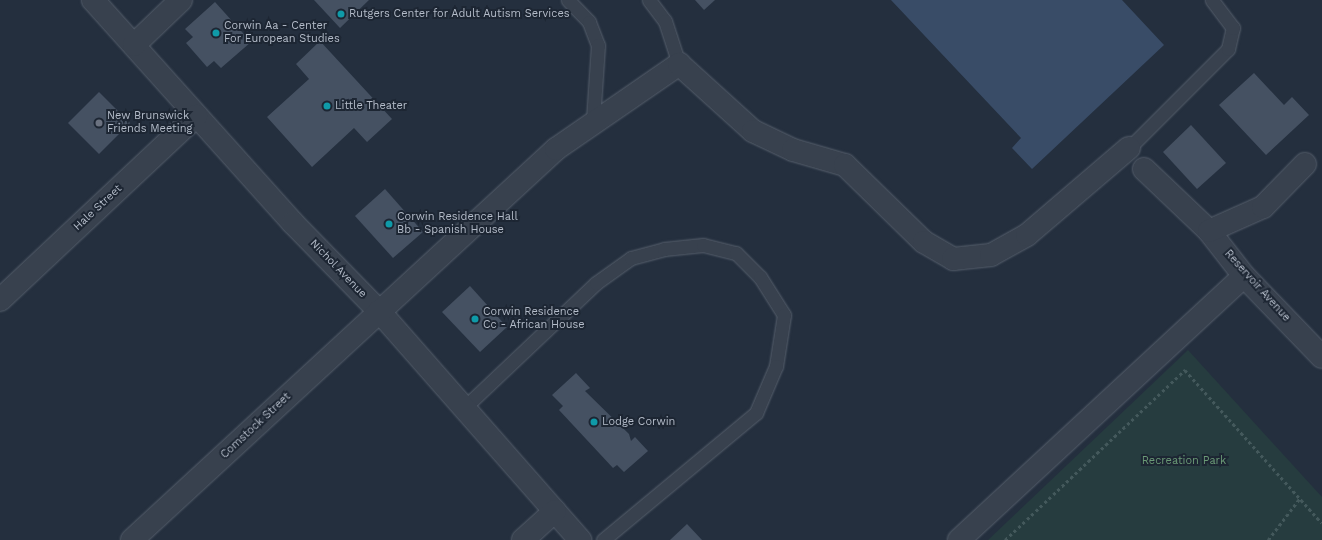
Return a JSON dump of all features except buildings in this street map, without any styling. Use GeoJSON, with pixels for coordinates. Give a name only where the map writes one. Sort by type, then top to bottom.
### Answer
{"type":"FeatureCollection","features":[{"type":"Feature","properties":{"kind":"street","name":"Nichol Avenue"},"geometry":{"type":"LineString","coordinates":[[93,0],[196,116],[379,311],[465,407],[555,511],[568,536]]}},
{"type":"Feature","properties":{"kind":"street"},"geometry":{"type":"LineString","coordinates":[[134,45],[181,0]]}},
{"type":"Feature","properties":{"kind":"street"},"geometry":{"type":"LineString","coordinates":[[679,64],[753,131],[793,150],[845,165],[924,242],[953,259],[991,255],[1028,235],[1129,148]]}},
{"type":"Feature","properties":{"kind":"street","name":"Comstock Street"},"geometry":{"type":"LineString","coordinates":[[132,540],[556,149],[593,121],[659,81],[679,64]]}},
{"type":"Feature","properties":{"kind":"street","name":"Hale Street"},"geometry":{"type":"LineString","coordinates":[[0,300],[196,116]]}},
{"type":"Feature","properties":{"kind":"street"},"geometry":{"type":"LineString","coordinates":[[1209,231],[1262,207],[1305,164]]}},
{"type":"Feature","properties":{"kind":"street","name":"Reservoir Avenue"},"geometry":{"type":"LineString","coordinates":[[1144,168],[1209,231],[1244,276],[1322,357]]}},
{"type":"Feature","properties":{"kind":"street"},"geometry":{"type":"LineString","coordinates":[[960,540],[1244,276]]}},
{"type":"Feature","properties":{"kind":"street"},"geometry":{"type":"LineString","coordinates":[[523,540],[555,511]]}},
{"type":"Feature","properties":{"kind":"lane"},"geometry":{"type":"LineString","coordinates":[[568,0],[589,22],[598,45],[593,121]]}},
{"type":"Feature","properties":{"kind":"lane"},"geometry":{"type":"LineString","coordinates":[[649,0],[665,22],[679,64]]}},
{"type":"Feature","properties":{"kind":"lane"},"geometry":{"type":"LineString","coordinates":[[1129,148],[1228,48],[1233,28],[1212,0]]}},
{"type":"Feature","properties":{"kind":"lane"},"geometry":{"type":"LineString","coordinates":[[465,407],[596,283],[631,258],[664,249],[702,245],[736,253],[760,277],[784,315],[776,366],[756,413],[602,540]]}},
{"type":"Feature","properties":{"kind":"path"},"geometry":{"type":"LineString","coordinates":[[1005,540],[1185,370],[1322,523]]}},
{"type":"Feature","properties":{"kind":"path"},"geometry":{"type":"LineString","coordinates":[[1268,540],[1300,498]]}},
{"type":"Feature","properties":{"kind":"green space","name":"Recreation Park"},"geometry":{"type":"Polygon","coordinates":[[[1188,350],[1322,497],[1322,540],[988,540],[1188,350]]]}},
{"type":"Feature","properties":{"kind":"water"},"geometry":{"type":"Polygon","coordinates":[[[891,0],[1122,0],[1164,45],[1032,169],[1012,148],[1021,138],[891,0]]]}},
{"type":"Feature","properties":{"kind":"place","name":"Rutgers Center for Adult Autism Services"},"geometry":{"type":"Point","coordinates":[341,14]}},
{"type":"Feature","properties":{"kind":"place","name":"Corwin Aa - Center For European Studies"},"geometry":{"type":"Point","coordinates":[216,33]}},
{"type":"Feature","properties":{"kind":"place","name":"Little Theater"},"geometry":{"type":"Point","coordinates":[327,106]}},
{"type":"Feature","properties":{"kind":"place","name":"New Brunswick Friends Meeting"},"geometry":{"type":"Point","coordinates":[99,123]}},
{"type":"Feature","properties":{"kind":"place","name":"Corwin Residence Hall Bb - Spanish House"},"geometry":{"type":"Point","coordinates":[389,224]}},
{"type":"Feature","properties":{"kind":"place","name":"Corwin Residence Cc - African House"},"geometry":{"type":"Point","coordinates":[475,319]}},
{"type":"Feature","properties":{"kind":"place","name":"Lodge Corwin"},"geometry":{"type":"Point","coordinates":[594,422]}}]}
